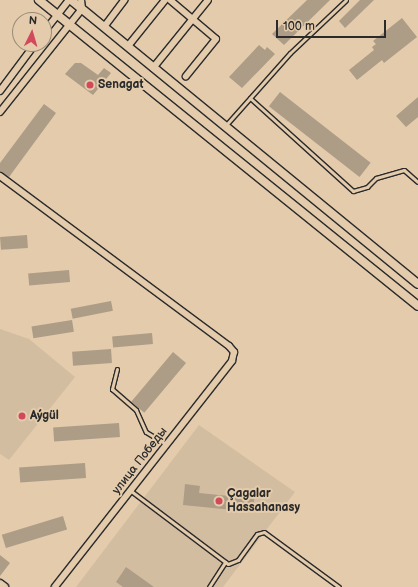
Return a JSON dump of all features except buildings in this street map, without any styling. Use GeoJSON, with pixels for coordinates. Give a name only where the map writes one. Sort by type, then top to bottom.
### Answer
{"type":"FeatureCollection","features":[{"type":"Feature","properties":{"kind":"main road"},"geometry":{"type":"LineString","coordinates":[[39,0],[418,306]]}},
{"type":"Feature","properties":{"kind":"main road"},"geometry":{"type":"LineString","coordinates":[[70,0],[418,284]]}},
{"type":"Feature","properties":{"kind":"main road"},"geometry":{"type":"LineString","coordinates":[[0,584],[4,587]]}},
{"type":"Feature","properties":{"kind":"street"},"geometry":{"type":"LineString","coordinates":[[52,22],[70,0]]}},
{"type":"Feature","properties":{"kind":"street"},"geometry":{"type":"LineString","coordinates":[[0,112],[82,9],[81,0]]}},
{"type":"Feature","properties":{"kind":"street"},"geometry":{"type":"LineString","coordinates":[[104,27],[124,0]]}},
{"type":"Feature","properties":{"kind":"street"},"geometry":{"type":"LineString","coordinates":[[128,46],[166,0]]}},
{"type":"Feature","properties":{"kind":"street"},"geometry":{"type":"LineString","coordinates":[[170,0],[216,39],[186,76]]}},
{"type":"Feature","properties":{"kind":"street"},"geometry":{"type":"LineString","coordinates":[[153,68],[191,18],[208,0]]}},
{"type":"Feature","properties":{"kind":"street"},"geometry":{"type":"LineString","coordinates":[[0,91],[29,52]]}},
{"type":"Feature","properties":{"kind":"street","name":"улица Победы"},"geometry":{"type":"LineString","coordinates":[[0,176],[230,346],[234,352],[232,361],[55,587]]}},
{"type":"Feature","properties":{"kind":"lane"},"geometry":{"type":"LineString","coordinates":[[225,127],[290,53],[346,0]]}},
{"type":"Feature","properties":{"kind":"lane"},"geometry":{"type":"LineString","coordinates":[[250,98],[353,191],[367,188],[376,178],[404,170],[418,182]]}},
{"type":"Feature","properties":{"kind":"lane"},"geometry":{"type":"LineString","coordinates":[[117,369],[112,389],[136,410],[146,432],[166,444]]}},
{"type":"Feature","properties":{"kind":"lane"},"geometry":{"type":"LineString","coordinates":[[131,491],[225,562],[231,564],[238,560],[257,534],[264,532],[339,587]]}},
{"type":"Feature","properties":{"kind":"lane"},"geometry":{"type":"LineString","coordinates":[[210,587],[225,562]]}},
{"type":"Feature","properties":{"kind":"shaded area","name":"Aýgül"},"geometry":{"type":"Polygon","coordinates":[[[0,329],[29,339],[75,377],[9,460],[0,454],[0,329]]]}},
{"type":"Feature","properties":{"kind":"shaded area"},"geometry":{"type":"Polygon","coordinates":[[[199,425],[295,492],[223,587],[76,587],[199,425]]]}},
{"type":"Feature","properties":{"kind":"place","name":"Senagat"},"geometry":{"type":"Point","coordinates":[90,85]}},
{"type":"Feature","properties":{"kind":"place","name":"Aýgül"},"geometry":{"type":"Point","coordinates":[22,416]}},
{"type":"Feature","properties":{"kind":"place","name":"Çagalar Hassahanasy"},"geometry":{"type":"Point","coordinates":[219,501]}}]}
